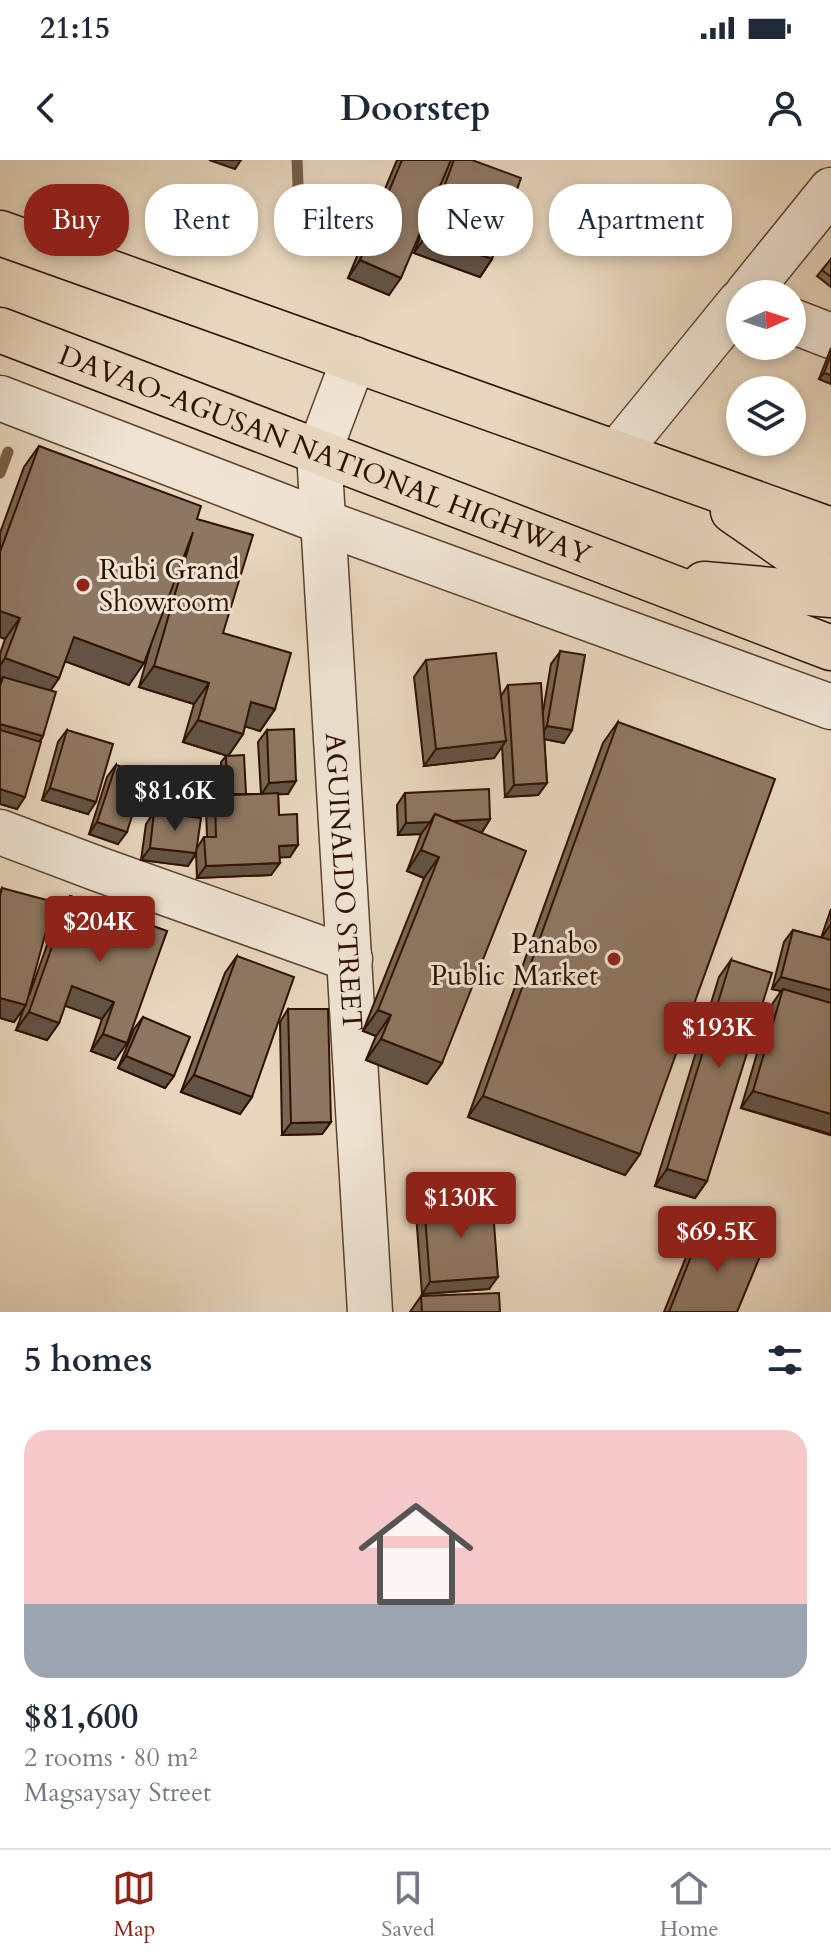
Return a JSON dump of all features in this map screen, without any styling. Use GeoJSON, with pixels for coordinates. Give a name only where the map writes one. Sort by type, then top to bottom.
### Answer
{"type":"FeatureCollection","features":[{"type":"Feature","properties":{"kind":"highway"},"geometry":{"type":"LineString","coordinates":[[0,233],[831,530]]}},
{"type":"Feature","properties":{"kind":"highway","name":"DAVAO-AGUSAN NATIONAL HIGHWAY"},"geometry":{"type":"LineString","coordinates":[[0,330],[831,648]]}},
{"type":"Feature","properties":{"kind":"highway"},"geometry":{"type":"LineString","coordinates":[[685,478],[831,579]]}},
{"type":"Feature","properties":{"kind":"highway","name":"DAVAO-AGUSAN NATIONAL HIGHWAY"},"geometry":{"type":"LineString","coordinates":[[650,579],[831,595]]}},
{"type":"Feature","properties":{"kind":"street"},"geometry":{"type":"LineString","coordinates":[[758,280],[831,190]]}},
{"type":"Feature","properties":{"kind":"street"},"geometry":{"type":"LineString","coordinates":[[617,453],[726,319]]}},
{"type":"Feature","properties":{"kind":"street"},"geometry":{"type":"LineString","coordinates":[[806,326],[831,336]]}},
{"type":"Feature","properties":{"kind":"street"},"geometry":{"type":"LineString","coordinates":[[319,452],[354,359]]}},
{"type":"Feature","properties":{"kind":"street"},"geometry":{"type":"LineString","coordinates":[[0,398],[323,522],[831,707]]}},
{"type":"Feature","properties":{"kind":"street","name":"AGUINALDO STREET"},"geometry":{"type":"LineString","coordinates":[[319,452],[370,1312]]}},
{"type":"Feature","properties":{"kind":"street"},"geometry":{"type":"LineString","coordinates":[[0,832],[350,959]]}},
{"type":"Feature","properties":{"kind":"building"},"geometry":{"type":"Polygon","coordinates":[[[402,160],[451,160],[441,184],[418,184],[418,238],[401,278],[360,260],[362,256],[402,256],[402,184],[392,184],[402,160]]]}},
{"type":"Feature","properties":{"kind":"building"},"geometry":{"type":"Polygon","coordinates":[[[454,160],[472,160],[521,178],[519,184],[445,184],[454,160]]]}},
{"type":"Feature","properties":{"kind":"building"},"geometry":{"type":"Polygon","coordinates":[[[831,259],[831,277],[822,270],[831,259]]]}},
{"type":"Feature","properties":{"kind":"building"},"geometry":{"type":"Polygon","coordinates":[[[831,354],[831,375],[824,373],[831,354]]]}},
{"type":"Feature","properties":{"kind":"building"},"geometry":{"type":"Polygon","coordinates":[[[39,446],[201,506],[197,519],[253,535],[223,633],[291,653],[275,709],[251,702],[243,734],[198,720],[209,683],[154,666],[193,532],[144,663],[74,637],[59,678],[5,658],[20,618],[0,611],[0,552],[39,446]]]}},
{"type":"Feature","properties":{"kind":"building"},"geometry":{"type":"Polygon","coordinates":[[[560,651],[585,655],[572,730],[547,726],[560,651]]]}},
{"type":"Feature","properties":{"kind":"building"},"geometry":{"type":"Polygon","coordinates":[[[496,653],[506,741],[436,749],[426,660],[496,653]]]}},
{"type":"Feature","properties":{"kind":"building"},"geometry":{"type":"Polygon","coordinates":[[[3,677],[56,692],[43,736],[0,724],[0,686],[3,677]]]}},
{"type":"Feature","properties":{"kind":"building"},"geometry":{"type":"Polygon","coordinates":[[[541,683],[547,783],[514,785],[508,685],[541,683]]]}},
{"type":"Feature","properties":{"kind":"building","name":"Panabo Public Market"},"geometry":{"type":"Polygon","coordinates":[[[618,722],[775,779],[640,1154],[483,1096],[618,722]]]}},
{"type":"Feature","properties":{"kind":"building"},"geometry":{"type":"Polygon","coordinates":[[[294,729],[296,781],[269,783],[267,730],[294,729]]]}},
{"type":"Feature","properties":{"kind":"building"},"geometry":{"type":"Polygon","coordinates":[[[0,730],[41,742],[25,797],[0,789],[0,730]]]}},
{"type":"Feature","properties":{"kind":"building"},"geometry":{"type":"Polygon","coordinates":[[[67,730],[113,744],[96,802],[50,788],[67,730]]]}},
{"type":"Feature","properties":{"kind":"building"},"geometry":{"type":"Polygon","coordinates":[[[244,755],[246,794],[227,794],[226,756],[244,755]]]}},
{"type":"Feature","properties":{"kind":"building"},"geometry":{"type":"Polygon","coordinates":[[[116,765],[145,774],[127,832],[97,822],[116,765]]]}},
{"type":"Feature","properties":{"kind":"building"},"geometry":{"type":"Polygon","coordinates":[[[489,789],[490,819],[453,821],[435,814],[430,822],[406,823],[405,793],[489,789]]]}},
{"type":"Feature","properties":{"kind":"building"},"geometry":{"type":"Polygon","coordinates":[[[278,793],[279,815],[297,814],[298,845],[279,846],[280,863],[206,866],[204,837],[216,837],[215,796],[278,793]]]}},
{"type":"Feature","properties":{"kind":"building"},"geometry":{"type":"Polygon","coordinates":[[[154,812],[201,818],[196,853],[150,848],[154,812]]]}},
{"type":"Feature","properties":{"kind":"building"},"geometry":{"type":"Polygon","coordinates":[[[435,814],[526,851],[442,1063],[381,1039],[391,1015],[378,1010],[439,857],[421,850],[435,814]]]}},
{"type":"Feature","properties":{"kind":"building"},"geometry":{"type":"Polygon","coordinates":[[[2,888],[54,902],[26,1005],[0,998],[2,888]]]}},
{"type":"Feature","properties":{"kind":"building"},"geometry":{"type":"Polygon","coordinates":[[[70,896],[167,931],[127,1043],[103,1034],[114,1002],[72,986],[59,1023],[29,1012],[70,896]]]}},
{"type":"Feature","properties":{"kind":"building"},"geometry":{"type":"Polygon","coordinates":[[[793,930],[831,940],[831,990],[781,977],[793,930]]]}},
{"type":"Feature","properties":{"kind":"building"},"geometry":{"type":"Polygon","coordinates":[[[237,956],[294,977],[252,1097],[194,1075],[237,956]]]}},
{"type":"Feature","properties":{"kind":"building"},"geometry":{"type":"Polygon","coordinates":[[[731,960],[772,973],[707,1181],[667,1169],[731,960]]]}},
{"type":"Feature","properties":{"kind":"building"},"geometry":{"type":"Polygon","coordinates":[[[783,989],[831,1003],[831,1114],[753,1091],[783,989]]]}},
{"type":"Feature","properties":{"kind":"building"},"geometry":{"type":"Polygon","coordinates":[[[288,1009],[328,1009],[331,1122],[291,1123],[288,1009]]]}},
{"type":"Feature","properties":{"kind":"building"},"geometry":{"type":"Polygon","coordinates":[[[143,1017],[190,1037],[174,1076],[126,1056],[143,1017]]]}},
{"type":"Feature","properties":{"kind":"building"},"geometry":{"type":"Polygon","coordinates":[[[492,1197],[498,1277],[430,1282],[424,1202],[492,1197]]]}},
{"type":"Feature","properties":{"kind":"building"},"geometry":{"type":"Polygon","coordinates":[[[704,1224],[763,1249],[737,1312],[669,1312],[704,1224]]]}},
{"type":"Feature","properties":{"kind":"building"},"geometry":{"type":"Polygon","coordinates":[[[499,1293],[500,1312],[422,1312],[421,1296],[499,1293]]]}},
{"type":"Feature","properties":{"kind":"waterway"},"geometry":{"type":"LineString","coordinates":[[297,160],[298,184]]}},
{"type":"Feature","properties":{"kind":"waterway"},"geometry":{"type":"LineString","coordinates":[[0,473],[8,452]]}},
{"type":"Feature","properties":{"kind":"place","name":"Rubi Grand Showroom"},"geometry":{"type":"Point","coordinates":[83,585]}},
{"type":"Feature","properties":{"kind":"place","name":"Panabo Public Market"},"geometry":{"type":"Point","coordinates":[614,959]}}]}
